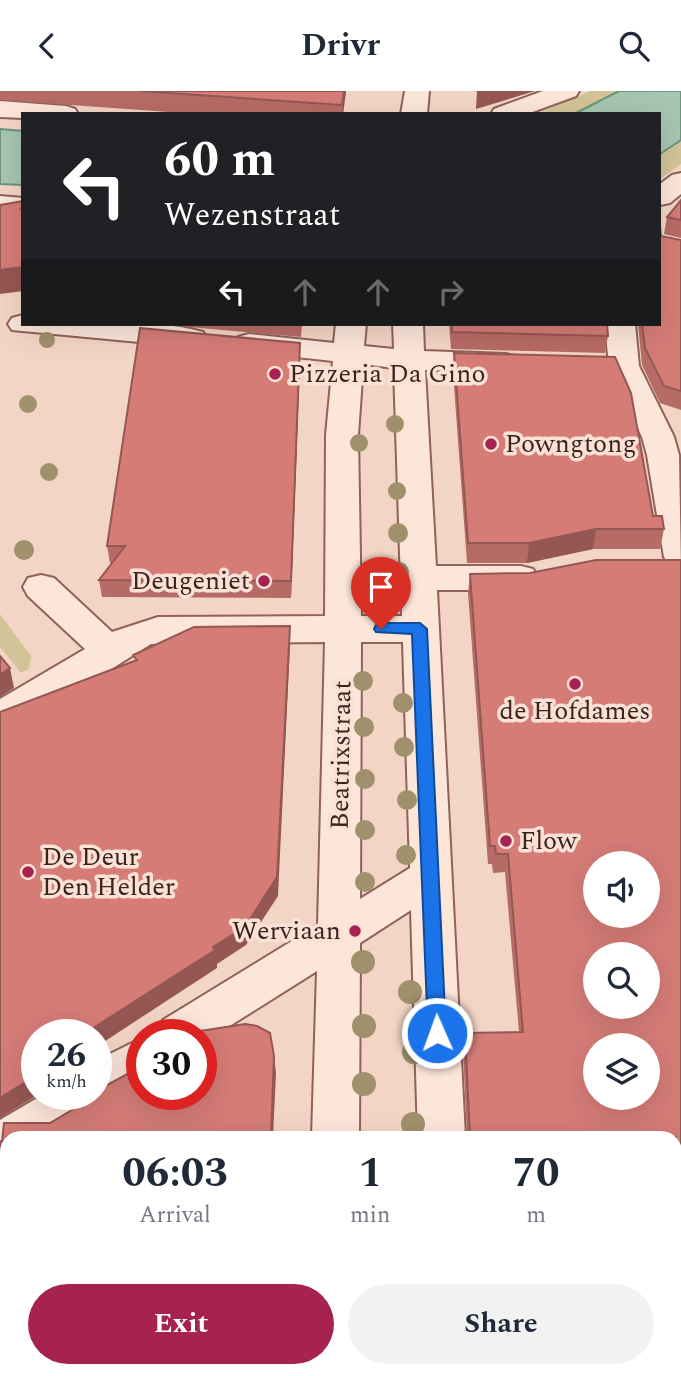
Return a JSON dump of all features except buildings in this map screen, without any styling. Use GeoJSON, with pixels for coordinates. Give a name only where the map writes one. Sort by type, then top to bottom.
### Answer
{"type":"FeatureCollection","features":[{"type":"Feature","properties":{"kind":"street"},"geometry":{"type":"LineString","coordinates":[[414,112],[417,91]]}},
{"type":"Feature","properties":{"kind":"street"},"geometry":{"type":"LineString","coordinates":[[509,112],[567,91]]}},
{"type":"Feature","properties":{"kind":"street"},"geometry":{"type":"LineString","coordinates":[[0,109],[40,112]]}},
{"type":"Feature","properties":{"kind":"street"},"geometry":{"type":"LineString","coordinates":[[661,196],[681,181]]}},
{"type":"Feature","properties":{"kind":"street"},"geometry":{"type":"LineString","coordinates":[[0,204],[21,206]]}},
{"type":"Feature","properties":{"kind":"street"},"geometry":{"type":"LineString","coordinates":[[0,322],[21,324]]}},
{"type":"Feature","properties":{"kind":"street"},"geometry":{"type":"LineString","coordinates":[[47,326],[311,348],[349,339],[409,360],[530,363]]}},
{"type":"Feature","properties":{"kind":"street"},"geometry":{"type":"LineString","coordinates":[[408,326],[442,1131]]}},
{"type":"Feature","properties":{"kind":"street"},"geometry":{"type":"LineString","coordinates":[[620,326],[610,366],[666,429],[658,437],[673,474],[676,557]]}},
{"type":"Feature","properties":{"kind":"street","name":"Beatrixstraat"},"geometry":{"type":"LineString","coordinates":[[336,1131],[343,629],[342,435],[349,339]]}},
{"type":"Feature","properties":{"kind":"street"},"geometry":{"type":"LineString","coordinates":[[418,578],[527,578],[553,572]]}},
{"type":"Feature","properties":{"kind":"street"},"geometry":{"type":"LineString","coordinates":[[41,587],[108,649]]}},
{"type":"Feature","properties":{"kind":"street"},"geometry":{"type":"LineString","coordinates":[[0,716],[74,675],[108,649],[140,632],[420,629]]}},
{"type":"Feature","properties":{"kind":"street"},"geometry":{"type":"LineString","coordinates":[[203,1019],[430,877]]}},
{"type":"Feature","properties":{"kind":"street"},"geometry":{"type":"LineString","coordinates":[[24,1131],[58,1110]]}},
{"type":"Feature","properties":{"kind":"shaded area"},"geometry":{"type":"Polygon","coordinates":[[[590,91],[619,91],[578,112],[542,112],[590,91]]]}},
{"type":"Feature","properties":{"kind":"shaded area"},"geometry":{"type":"Polygon","coordinates":[[[619,91],[681,91],[681,140],[661,153],[661,112],[578,112],[619,91]]]}},
{"type":"Feature","properties":{"kind":"shaded area"},"geometry":{"type":"Polygon","coordinates":[[[0,129],[21,131],[21,185],[0,184],[0,129]]]}},
{"type":"Feature","properties":{"kind":"shaded area"},"geometry":{"type":"Polygon","coordinates":[[[681,140],[681,164],[661,178],[661,153],[681,140]]]}},
{"type":"Feature","properties":{"kind":"shaded area"},"geometry":{"type":"Polygon","coordinates":[[[0,614],[31,656],[29,669],[21,673],[0,647],[0,614]]]}},
{"type":"Feature","properties":{"kind":"place","name":"Pizzeria Da Gino"},"geometry":{"type":"Point","coordinates":[275,374]}},
{"type":"Feature","properties":{"kind":"place","name":"Powngtong"},"geometry":{"type":"Point","coordinates":[491,444]}},
{"type":"Feature","properties":{"kind":"place","name":"Deugeniet"},"geometry":{"type":"Point","coordinates":[264,581]}},
{"type":"Feature","properties":{"kind":"place","name":"de Hofdames"},"geometry":{"type":"Point","coordinates":[575,684]}},
{"type":"Feature","properties":{"kind":"place","name":"Flow"},"geometry":{"type":"Point","coordinates":[506,841]}},
{"type":"Feature","properties":{"kind":"place","name":"De Deur Den Helder"},"geometry":{"type":"Point","coordinates":[28,872]}},
{"type":"Feature","properties":{"kind":"place","name":"Werviaan"},"geometry":{"type":"Point","coordinates":[355,931]}},
{"type":"Feature","properties":{"kind":"route"},"geometry":{"type":"LineString","coordinates":[[381,629],[420,629],[437,1033]]}}]}
